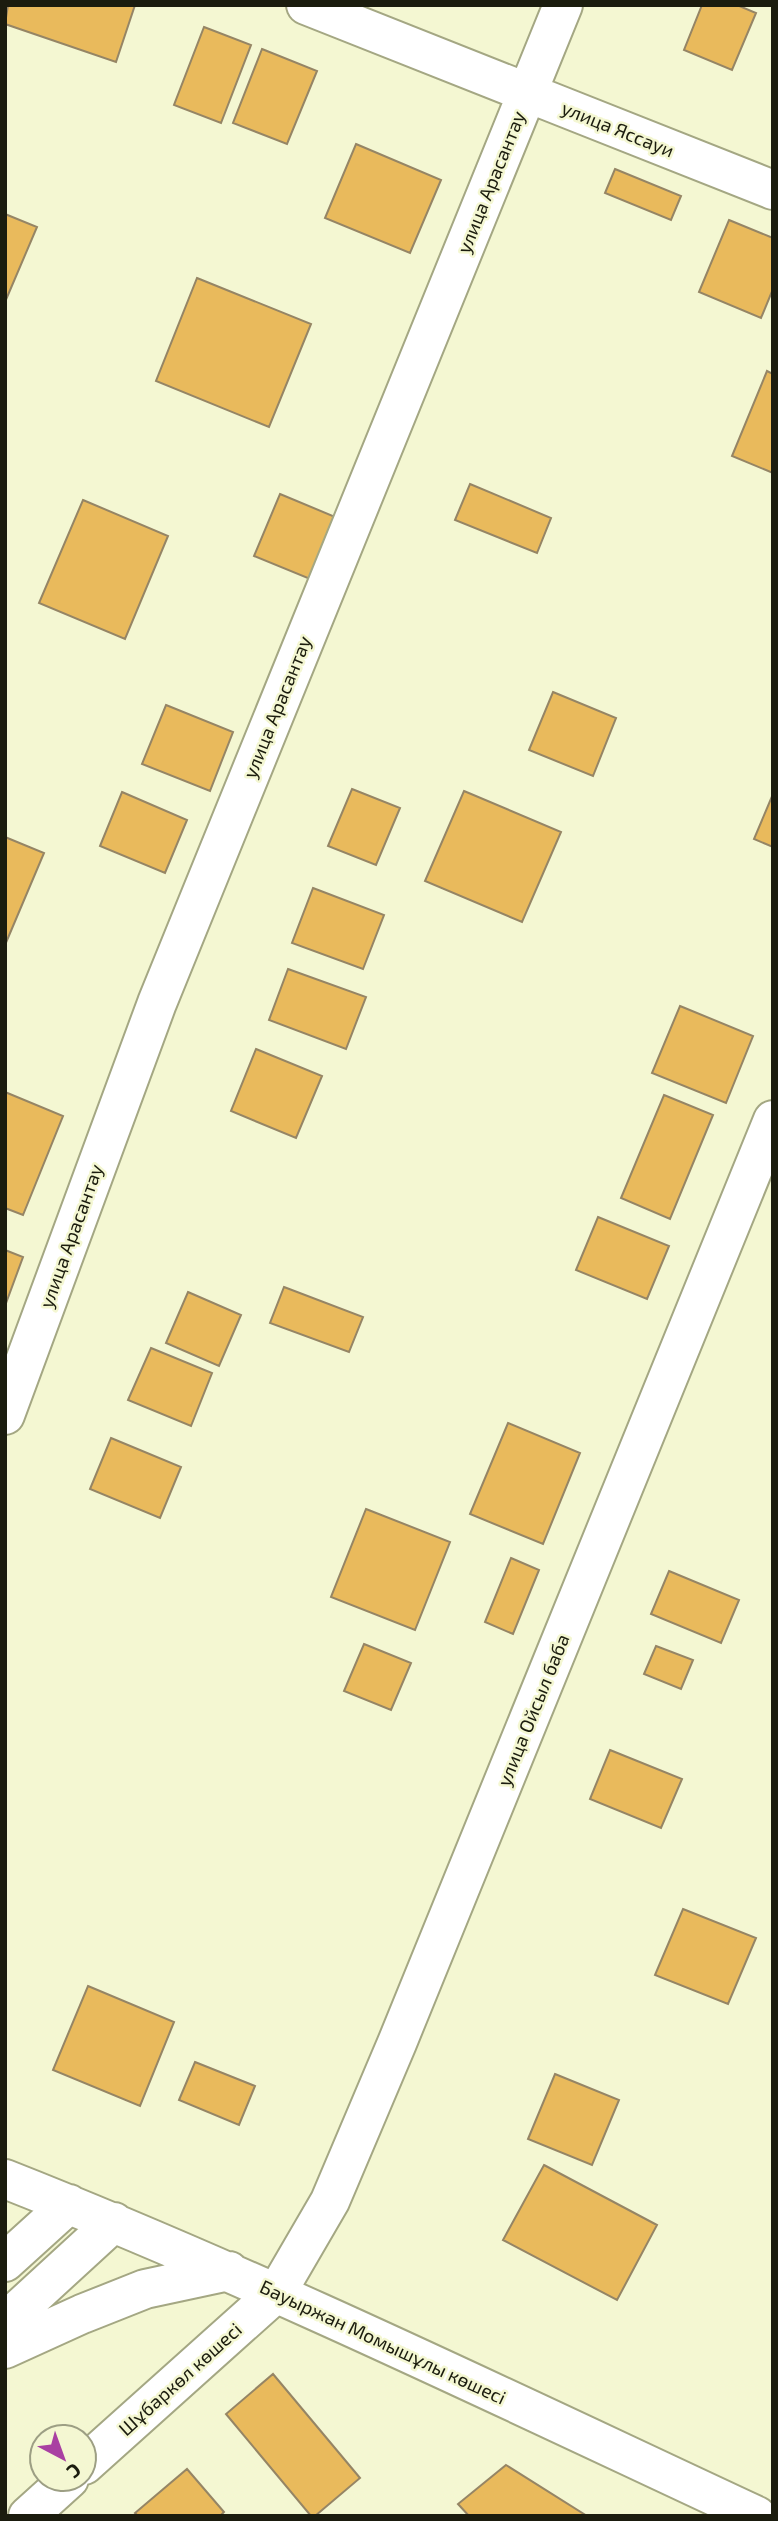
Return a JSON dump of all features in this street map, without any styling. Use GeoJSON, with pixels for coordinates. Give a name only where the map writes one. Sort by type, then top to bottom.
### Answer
{"type":"FeatureCollection","features":[{"type":"Feature","properties":{"kind":"street","name":"улица Яссауи"},"geometry":{"type":"LineString","coordinates":[[306,5],[773,190]]}},
{"type":"Feature","properties":{"kind":"street","name":"улица Арасантау"},"geometry":{"type":"LineString","coordinates":[[5,1415],[157,1003],[563,5]]}},
{"type":"Feature","properties":{"kind":"street","name":"улица Ойсыл баба"},"geometry":{"type":"LineString","coordinates":[[277,2292],[330,2201],[773,1120]]}},
{"type":"Feature","properties":{"kind":"street","name":"Бауыржан Момышұлы көшесі"},"geometry":{"type":"LineString","coordinates":[[5,2179],[114,2222],[277,2292],[757,2516]]}},
{"type":"Feature","properties":{"kind":"street"},"geometry":{"type":"LineString","coordinates":[[5,2262],[69,2204]]}},
{"type":"Feature","properties":{"kind":"street"},"geometry":{"type":"LineString","coordinates":[[5,2322],[114,2222]]}},
{"type":"Feature","properties":{"kind":"street"},"geometry":{"type":"LineString","coordinates":[[5,2349],[145,2288],[229,2271]]}},
{"type":"Feature","properties":{"kind":"street","name":"Шұбаркөл көшесі"},"geometry":{"type":"LineString","coordinates":[[98,2452],[277,2292]]}},
{"type":"Feature","properties":{"kind":"street"},"geometry":{"type":"LineString","coordinates":[[28,2516],[53,2493]]}},
{"type":"Feature","properties":{"kind":"building"},"geometry":{"type":"Polygon","coordinates":[[[8,5],[135,5],[116,62],[5,24],[8,5]]]}},
{"type":"Feature","properties":{"kind":"building"},"geometry":{"type":"Polygon","coordinates":[[[702,5],[737,5],[756,13],[732,70],[684,50],[702,5]]]}},
{"type":"Feature","properties":{"kind":"building"},"geometry":{"type":"Polygon","coordinates":[[[204,27],[251,45],[221,123],[174,105],[204,27]]]}},
{"type":"Feature","properties":{"kind":"building"},"geometry":{"type":"Polygon","coordinates":[[[262,49],[317,71],[287,144],[233,123],[262,49]]]}},
{"type":"Feature","properties":{"kind":"building"},"geometry":{"type":"Polygon","coordinates":[[[356,144],[441,180],[410,253],[325,218],[356,144]]]}},
{"type":"Feature","properties":{"kind":"building"},"geometry":{"type":"Polygon","coordinates":[[[615,169],[681,196],[671,220],[605,193],[615,169]]]}},
{"type":"Feature","properties":{"kind":"building"},"geometry":{"type":"Polygon","coordinates":[[[5,214],[37,227],[5,302],[5,214]]]}},
{"type":"Feature","properties":{"kind":"building"},"geometry":{"type":"Polygon","coordinates":[[[729,220],[773,238],[773,289],[761,318],[699,292],[729,220]]]}},
{"type":"Feature","properties":{"kind":"building"},"geometry":{"type":"Polygon","coordinates":[[[197,278],[311,324],[269,427],[156,381],[197,278]]]}},
{"type":"Feature","properties":{"kind":"building"},"geometry":{"type":"Polygon","coordinates":[[[767,371],[773,374],[773,473],[732,456],[767,371]]]}},
{"type":"Feature","properties":{"kind":"building"},"geometry":{"type":"Polygon","coordinates":[[[470,484],[551,518],[537,553],[455,520],[470,484]]]}},
{"type":"Feature","properties":{"kind":"building"},"geometry":{"type":"Polygon","coordinates":[[[280,494],[340,519],[315,581],[254,556],[280,494]]]}},
{"type":"Feature","properties":{"kind":"building"},"geometry":{"type":"Polygon","coordinates":[[[83,500],[168,536],[125,639],[39,603],[83,500]]]}},
{"type":"Feature","properties":{"kind":"building"},"geometry":{"type":"Polygon","coordinates":[[[553,692],[616,718],[593,776],[529,750],[553,692]]]}},
{"type":"Feature","properties":{"kind":"building"},"geometry":{"type":"Polygon","coordinates":[[[166,705],[233,732],[210,791],[142,764],[166,705]]]}},
{"type":"Feature","properties":{"kind":"building"},"geometry":{"type":"Polygon","coordinates":[[[352,789],[400,808],[376,865],[328,846],[352,789]]]}},
{"type":"Feature","properties":{"kind":"building"},"geometry":{"type":"Polygon","coordinates":[[[464,791],[561,832],[522,922],[425,881],[464,791]]]}},
{"type":"Feature","properties":{"kind":"building"},"geometry":{"type":"Polygon","coordinates":[[[122,792],[187,820],[165,873],[100,846],[122,792]]]}},
{"type":"Feature","properties":{"kind":"building"},"geometry":{"type":"Polygon","coordinates":[[[773,794],[773,847],[754,839],[773,794]]]}},
{"type":"Feature","properties":{"kind":"building"},"geometry":{"type":"Polygon","coordinates":[[[5,837],[44,853],[5,945],[5,837]]]}},
{"type":"Feature","properties":{"kind":"building"},"geometry":{"type":"Polygon","coordinates":[[[313,888],[384,915],[363,969],[292,943],[313,888]]]}},
{"type":"Feature","properties":{"kind":"building"},"geometry":{"type":"Polygon","coordinates":[[[288,969],[366,997],[346,1049],[269,1020],[288,969]]]}},
{"type":"Feature","properties":{"kind":"building"},"geometry":{"type":"Polygon","coordinates":[[[680,1006],[753,1036],[726,1103],[652,1073],[680,1006]]]}},
{"type":"Feature","properties":{"kind":"building"},"geometry":{"type":"Polygon","coordinates":[[[256,1049],[322,1076],[296,1138],[231,1111],[256,1049]]]}},
{"type":"Feature","properties":{"kind":"building"},"geometry":{"type":"Polygon","coordinates":[[[5,1092],[63,1116],[23,1215],[5,1208],[5,1092]]]}},
{"type":"Feature","properties":{"kind":"building"},"geometry":{"type":"Polygon","coordinates":[[[664,1095],[713,1115],[670,1219],[621,1198],[664,1095]]]}},
{"type":"Feature","properties":{"kind":"building"},"geometry":{"type":"Polygon","coordinates":[[[598,1217],[669,1246],[647,1299],[576,1270],[598,1217]]]}},
{"type":"Feature","properties":{"kind":"building"},"geometry":{"type":"Polygon","coordinates":[[[5,1250],[23,1257],[5,1306],[5,1250]]]}},
{"type":"Feature","properties":{"kind":"building"},"geometry":{"type":"Polygon","coordinates":[[[284,1287],[363,1317],[349,1352],[270,1323],[284,1287]]]}},
{"type":"Feature","properties":{"kind":"building"},"geometry":{"type":"Polygon","coordinates":[[[188,1292],[241,1315],[219,1366],[166,1343],[188,1292]]]}},
{"type":"Feature","properties":{"kind":"building"},"geometry":{"type":"Polygon","coordinates":[[[151,1348],[212,1373],[191,1426],[128,1400],[151,1348]]]}},
{"type":"Feature","properties":{"kind":"building"},"geometry":{"type":"Polygon","coordinates":[[[508,1423],[580,1453],[543,1544],[470,1514],[508,1423]]]}},
{"type":"Feature","properties":{"kind":"building"},"geometry":{"type":"Polygon","coordinates":[[[111,1438],[181,1467],[160,1518],[90,1489],[111,1438]]]}},
{"type":"Feature","properties":{"kind":"building"},"geometry":{"type":"Polygon","coordinates":[[[366,1509],[450,1542],[415,1630],[331,1597],[366,1509]]]}},
{"type":"Feature","properties":{"kind":"building"},"geometry":{"type":"Polygon","coordinates":[[[511,1558],[539,1570],[513,1634],[485,1622],[511,1558]]]}},
{"type":"Feature","properties":{"kind":"building"},"geometry":{"type":"Polygon","coordinates":[[[669,1571],[739,1600],[721,1643],[651,1614],[669,1571]]]}},
{"type":"Feature","properties":{"kind":"building"},"geometry":{"type":"Polygon","coordinates":[[[364,1644],[411,1663],[391,1710],[344,1691],[364,1644]]]}},
{"type":"Feature","properties":{"kind":"building"},"geometry":{"type":"Polygon","coordinates":[[[656,1646],[693,1660],[681,1689],[644,1674],[656,1646]]]}},
{"type":"Feature","properties":{"kind":"building"},"geometry":{"type":"Polygon","coordinates":[[[610,1750],[682,1779],[661,1828],[590,1799],[610,1750]]]}},
{"type":"Feature","properties":{"kind":"building"},"geometry":{"type":"Polygon","coordinates":[[[683,1909],[756,1938],[728,2004],[655,1975],[683,1909]]]}},
{"type":"Feature","properties":{"kind":"building"},"geometry":{"type":"Polygon","coordinates":[[[88,1986],[174,2022],[140,2106],[53,2070],[88,1986]]]}},
{"type":"Feature","properties":{"kind":"building"},"geometry":{"type":"Polygon","coordinates":[[[195,2062],[255,2086],[239,2125],[179,2100],[195,2062]]]}},
{"type":"Feature","properties":{"kind":"building"},"geometry":{"type":"Polygon","coordinates":[[[555,2074],[619,2100],[592,2165],[528,2139],[555,2074]]]}},
{"type":"Feature","properties":{"kind":"building"},"geometry":{"type":"Polygon","coordinates":[[[544,2165],[657,2225],[617,2300],[503,2240],[544,2165]]]}},
{"type":"Feature","properties":{"kind":"building"},"geometry":{"type":"Polygon","coordinates":[[[273,2374],[360,2478],[315,2516],[311,2516],[226,2414],[273,2374]]]}},
{"type":"Feature","properties":{"kind":"building"},"geometry":{"type":"Polygon","coordinates":[[[506,2465],[587,2516],[469,2516],[458,2504],[506,2465]]]}},
{"type":"Feature","properties":{"kind":"building"},"geometry":{"type":"Polygon","coordinates":[[[187,2469],[224,2512],[220,2516],[138,2516],[135,2513],[187,2469]]]}}]}
